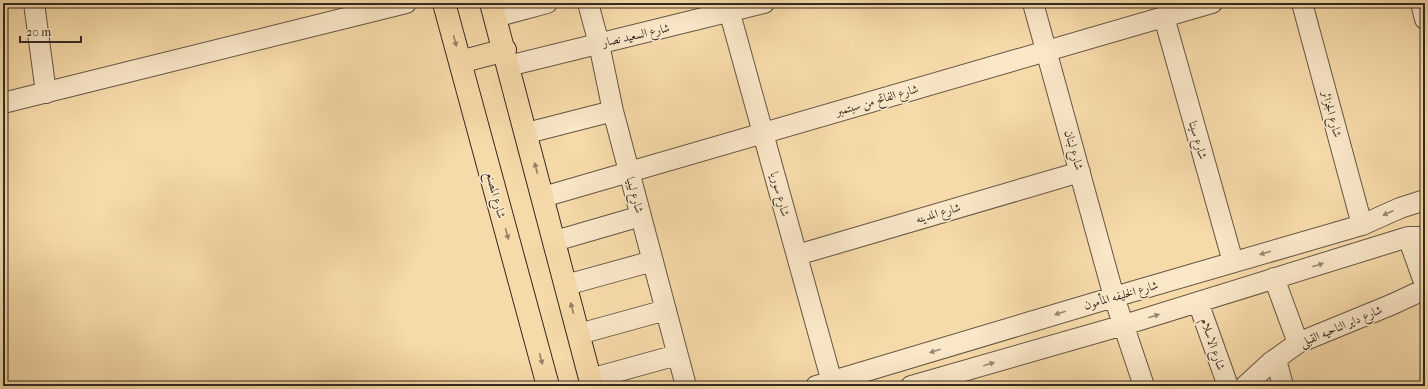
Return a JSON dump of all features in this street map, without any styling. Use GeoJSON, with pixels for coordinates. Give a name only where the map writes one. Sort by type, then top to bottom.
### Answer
{"type":"FeatureCollection","features":[{"type":"Feature","properties":{"kind":"main road","name":"شارع المصنع"},"geometry":{"type":"LineString","coordinates":[[444,3],[548,386]]}},
{"type":"Feature","properties":{"kind":"main road"},"geometry":{"type":"LineString","coordinates":[[493,10],[527,133],[591,383]]}},
{"type":"Feature","properties":{"kind":"main road"},"geometry":{"type":"LineString","coordinates":[[460,62],[506,58]]}},
{"type":"Feature","properties":{"kind":"street"},"geometry":{"type":"LineString","coordinates":[[34,3],[46,93]]}},
{"type":"Feature","properties":{"kind":"street"},"geometry":{"type":"LineString","coordinates":[[3,104],[406,3]]}},
{"type":"Feature","properties":{"kind":"street"},"geometry":{"type":"LineString","coordinates":[[493,10],[548,3]]}},
{"type":"Feature","properties":{"kind":"street","name":"شارع ليبيا"},"geometry":{"type":"LineString","coordinates":[[588,3],[599,44],[613,111],[686,386]]}},
{"type":"Feature","properties":{"kind":"street","name":"شارع السعيد نصار"},"geometry":{"type":"LineString","coordinates":[[506,58],[599,44],[728,8],[764,3]]}},
{"type":"Feature","properties":{"kind":"street","name":"شارع لبنان"},"geometry":{"type":"LineString","coordinates":[[1033,3],[1114,296],[1144,386]]}},
{"type":"Feature","properties":{"kind":"street","name":"شارع الفاتح من سبتمبر"},"geometry":{"type":"LineString","coordinates":[[543,197],[1212,3]]}},
{"type":"Feature","properties":{"kind":"street","name":"شارع الجزائر"},"geometry":{"type":"LineString","coordinates":[[1302,3],[1362,225]]}},
{"type":"Feature","properties":{"kind":"street"},"geometry":{"type":"LineString","coordinates":[[1421,3],[1425,18]]}},
{"type":"Feature","properties":{"kind":"street","name":"شارع سوريا"},"geometry":{"type":"LineString","coordinates":[[728,8],[797,255],[827,385]]}},
{"type":"Feature","properties":{"kind":"street","name":"شارع سينا"},"geometry":{"type":"LineString","coordinates":[[1164,17],[1233,262]]}},
{"type":"Feature","properties":{"kind":"street"},"geometry":{"type":"LineString","coordinates":[[527,133],[613,111]]}},
{"type":"Feature","properties":{"kind":"street","name":"شارع المدينه"},"geometry":{"type":"LineString","coordinates":[[797,255],[1080,172]]}},
{"type":"Feature","properties":{"kind":"street","name":"شارع الخليفه المأمون"},"geometry":{"type":"LineString","coordinates":[[827,385],[1114,296],[1362,225],[1400,208],[1425,200]]}},
{"type":"Feature","properties":{"kind":"street"},"geometry":{"type":"LineString","coordinates":[[555,242],[641,216]]}},
{"type":"Feature","properties":{"kind":"street"},"geometry":{"type":"LineString","coordinates":[[911,386],[1124,325],[1274,278],[1417,237],[1425,285]]}},
{"type":"Feature","properties":{"kind":"street"},"geometry":{"type":"LineString","coordinates":[[566,286],[653,261]]}},
{"type":"Feature","properties":{"kind":"street"},"geometry":{"type":"LineString","coordinates":[[1274,278],[1298,343]]}},
{"type":"Feature","properties":{"kind":"street","name":"شارع داير الناحيه القبلى"},"geometry":{"type":"LineString","coordinates":[[1245,386],[1276,359],[1298,343],[1393,304],[1425,289]]}},
{"type":"Feature","properties":{"kind":"street","name":"شارع الاسلام"},"geometry":{"type":"LineString","coordinates":[[1198,302],[1228,386]]}},
{"type":"Feature","properties":{"kind":"street"},"geometry":{"type":"LineString","coordinates":[[579,334],[666,310]]}},
{"type":"Feature","properties":{"kind":"street"},"geometry":{"type":"LineString","coordinates":[[591,383],[677,355]]}},
{"type":"Feature","properties":{"kind":"street"},"geometry":{"type":"LineString","coordinates":[[1276,359],[1282,386]]}}]}
